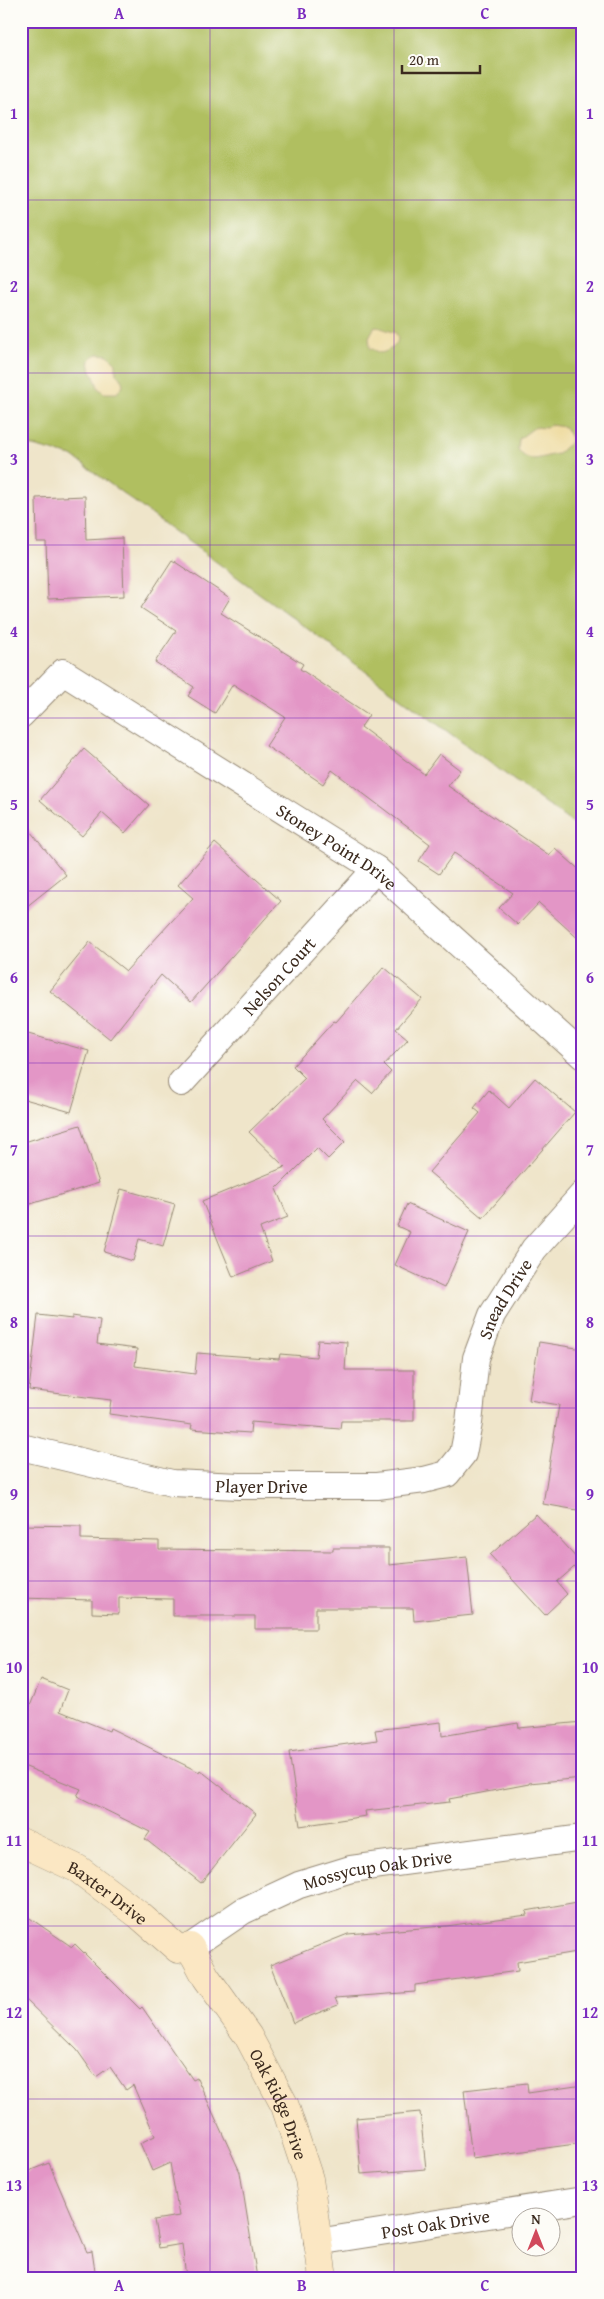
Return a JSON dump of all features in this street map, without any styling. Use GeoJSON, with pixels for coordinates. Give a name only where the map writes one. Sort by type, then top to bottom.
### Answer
{"type":"FeatureCollection","features":[{"type":"Feature","properties":{"kind":"street","name":"Stoney Point Drive"},"geometry":{"type":"LineString","coordinates":[[21,714],[63,672],[376,869],[583,1056]]}},
{"type":"Feature","properties":{"kind":"street","name":"Nelson Court"},"geometry":{"type":"LineString","coordinates":[[181,1083],[376,869]]}},
{"type":"Feature","properties":{"kind":"street","name":"Snead Drive"},"geometry":{"type":"LineString","coordinates":[[469,1423],[476,1358],[492,1315],[534,1249],[583,1194]]}},
{"type":"Feature","properties":{"kind":"street","name":"Player Drive"},"geometry":{"type":"LineString","coordinates":[[21,1447],[172,1483],[240,1486],[376,1486],[424,1480],[448,1474],[463,1454],[469,1423]]}},
{"type":"Feature","properties":{"kind":"street","name":"Mossycup Oak Drive"},"geometry":{"type":"LineString","coordinates":[[190,1947],[243,1911],[299,1884],[351,1869],[583,1838]]}},
{"type":"Feature","properties":{"kind":"street","name":"Baxter Drive"},"geometry":{"type":"LineString","coordinates":[[21,1842],[78,1869],[139,1915],[178,1949],[190,1947]]}},
{"type":"Feature","properties":{"kind":"street","name":"Oak Ridge Drive"},"geometry":{"type":"LineString","coordinates":[[190,1947],[206,1977],[248,2036],[285,2106],[309,2179],[323,2278]]}},
{"type":"Feature","properties":{"kind":"street","name":"Post Oak Drive"},"geometry":{"type":"LineString","coordinates":[[317,2242],[583,2200]]}},
{"type":"Feature","properties":{"kind":"green space"},"geometry":{"type":"Polygon","coordinates":[[[21,21],[583,21],[583,831],[72,456],[21,443],[21,21]]]}},
{"type":"Feature","properties":{"kind":"sand"},"geometry":{"type":"Polygon","coordinates":[[[378,327],[396,333],[398,340],[394,346],[381,353],[370,348],[369,337],[374,328],[378,327]]]}},
{"type":"Feature","properties":{"kind":"sand"},"geometry":{"type":"Polygon","coordinates":[[[98,354],[108,355],[116,363],[116,373],[121,378],[123,385],[117,393],[104,393],[98,388],[90,369],[90,360],[98,354]]]}},
{"type":"Feature","properties":{"kind":"sand"},"geometry":{"type":"Polygon","coordinates":[[[550,425],[565,427],[571,438],[570,443],[558,454],[532,459],[522,454],[518,449],[519,439],[535,427],[546,428],[550,425]]]}},
{"type":"Feature","properties":{"kind":"building"},"geometry":{"type":"Polygon","coordinates":[[[85,496],[86,540],[122,538],[124,596],[48,599],[46,542],[37,542],[36,498],[85,496]]]}},
{"type":"Feature","properties":{"kind":"building"},"geometry":{"type":"Polygon","coordinates":[[[172,560],[230,598],[221,613],[303,664],[300,669],[369,715],[361,727],[424,774],[439,754],[460,770],[448,786],[549,855],[555,848],[583,873],[583,943],[539,903],[518,925],[499,908],[513,893],[454,853],[439,874],[419,861],[430,844],[332,770],[323,784],[266,746],[285,717],[233,684],[215,713],[188,696],[194,687],[155,662],[176,631],[141,608],[172,560]]]}},
{"type":"Feature","properties":{"kind":"building"},"geometry":{"type":"Polygon","coordinates":[[[84,749],[149,805],[125,833],[102,813],[82,836],[40,800],[84,749]]]}},
{"type":"Feature","properties":{"kind":"building"},"geometry":{"type":"Polygon","coordinates":[[[21,820],[66,875],[21,911],[21,820]]]}},
{"type":"Feature","properties":{"kind":"building"},"geometry":{"type":"Polygon","coordinates":[[[215,843],[281,901],[191,1002],[161,975],[110,1039],[50,991],[90,942],[126,971],[193,898],[178,885],[215,843]]]}},
{"type":"Feature","properties":{"kind":"building"},"geometry":{"type":"Polygon","coordinates":[[[384,967],[422,999],[396,1029],[408,1039],[384,1065],[391,1072],[372,1093],[358,1081],[322,1119],[345,1142],[328,1159],[317,1148],[276,1189],[288,1217],[260,1228],[272,1261],[233,1277],[202,1201],[285,1167],[249,1132],[305,1078],[293,1066],[334,1021],[336,1022],[384,967]]]}},
{"type":"Feature","properties":{"kind":"building"},"geometry":{"type":"Polygon","coordinates":[[[21,1032],[89,1051],[71,1112],[21,1098],[21,1032]]]}},
{"type":"Feature","properties":{"kind":"building"},"geometry":{"type":"Polygon","coordinates":[[[535,1078],[575,1112],[483,1218],[429,1172],[480,1113],[474,1108],[489,1090],[509,1108],[535,1078]]]}},
{"type":"Feature","properties":{"kind":"building"},"geometry":{"type":"Polygon","coordinates":[[[80,1125],[99,1183],[21,1207],[21,1143],[80,1125]]]}},
{"type":"Feature","properties":{"kind":"building"},"geometry":{"type":"Polygon","coordinates":[[[121,1189],[175,1204],[163,1246],[139,1239],[133,1261],[104,1252],[121,1189]]]}},
{"type":"Feature","properties":{"kind":"building"},"geometry":{"type":"Polygon","coordinates":[[[407,1204],[469,1232],[444,1288],[395,1265],[410,1232],[397,1226],[407,1204]]]}},
{"type":"Feature","properties":{"kind":"building"},"geometry":{"type":"Polygon","coordinates":[[[38,1315],[72,1319],[72,1316],[100,1320],[97,1344],[137,1349],[135,1366],[195,1374],[197,1353],[279,1359],[280,1354],[316,1357],[318,1340],[347,1342],[345,1370],[414,1370],[414,1421],[341,1421],[340,1429],[251,1422],[250,1433],[191,1429],[192,1425],[109,1414],[111,1400],[29,1390],[38,1315]]]}},
{"type":"Feature","properties":{"kind":"building"},"geometry":{"type":"Polygon","coordinates":[[[539,1342],[583,1349],[583,1511],[543,1504],[559,1405],[529,1400],[539,1342]]]}},
{"type":"Feature","properties":{"kind":"building"},"geometry":{"type":"Polygon","coordinates":[[[536,1514],[580,1562],[557,1582],[567,1594],[545,1615],[490,1555],[536,1514]]]}},
{"type":"Feature","properties":{"kind":"building"},"geometry":{"type":"Polygon","coordinates":[[[21,1525],[81,1526],[81,1539],[159,1541],[159,1549],[333,1551],[333,1548],[389,1548],[389,1565],[467,1557],[473,1615],[414,1621],[413,1608],[316,1608],[316,1629],[255,1629],[255,1616],[173,1616],[173,1599],[119,1598],[119,1614],[92,1613],[92,1600],[21,1598],[21,1525]]]}},
{"type":"Feature","properties":{"kind":"building"},"geometry":{"type":"Polygon","coordinates":[[[41,1679],[68,1690],[60,1711],[109,1731],[110,1728],[199,1772],[200,1770],[256,1814],[201,1883],[145,1839],[150,1832],[77,1796],[81,1789],[21,1765],[21,1728],[41,1679]]]}},
{"type":"Feature","properties":{"kind":"building"},"geometry":{"type":"Polygon","coordinates":[[[441,1722],[442,1736],[518,1723],[519,1728],[583,1722],[583,1778],[529,1783],[449,1799],[450,1802],[365,1811],[366,1816],[300,1826],[289,1752],[377,1740],[375,1730],[441,1722]]]}},
{"type":"Feature","properties":{"kind":"building"},"geometry":{"type":"Polygon","coordinates":[[[583,1901],[583,1951],[517,1962],[518,1971],[415,1985],[415,1992],[335,1998],[338,2005],[293,2023],[270,1965],[348,1934],[446,1926],[527,1915],[526,1911],[583,1901]]]}},
{"type":"Feature","properties":{"kind":"building"},"geometry":{"type":"Polygon","coordinates":[[[21,1912],[72,1947],[75,1944],[140,2009],[142,2007],[193,2080],[197,2078],[240,2172],[257,2278],[186,2278],[182,2244],[159,2248],[154,2220],[179,2216],[170,2163],[152,2171],[140,2143],[155,2136],[133,2085],[126,2090],[110,2067],[96,2077],[77,2050],[21,1995],[21,1912]]]}},
{"type":"Feature","properties":{"kind":"building"},"geometry":{"type":"Polygon","coordinates":[[[527,2083],[528,2093],[583,2085],[583,2143],[472,2158],[464,2090],[527,2083]]]}},
{"type":"Feature","properties":{"kind":"building"},"geometry":{"type":"Polygon","coordinates":[[[420,2112],[426,2169],[361,2174],[356,2118],[420,2112]]]}},
{"type":"Feature","properties":{"kind":"building"},"geometry":{"type":"Polygon","coordinates":[[[49,2163],[87,2252],[92,2251],[96,2278],[21,2278],[21,2174],[49,2163]]]}}]}
